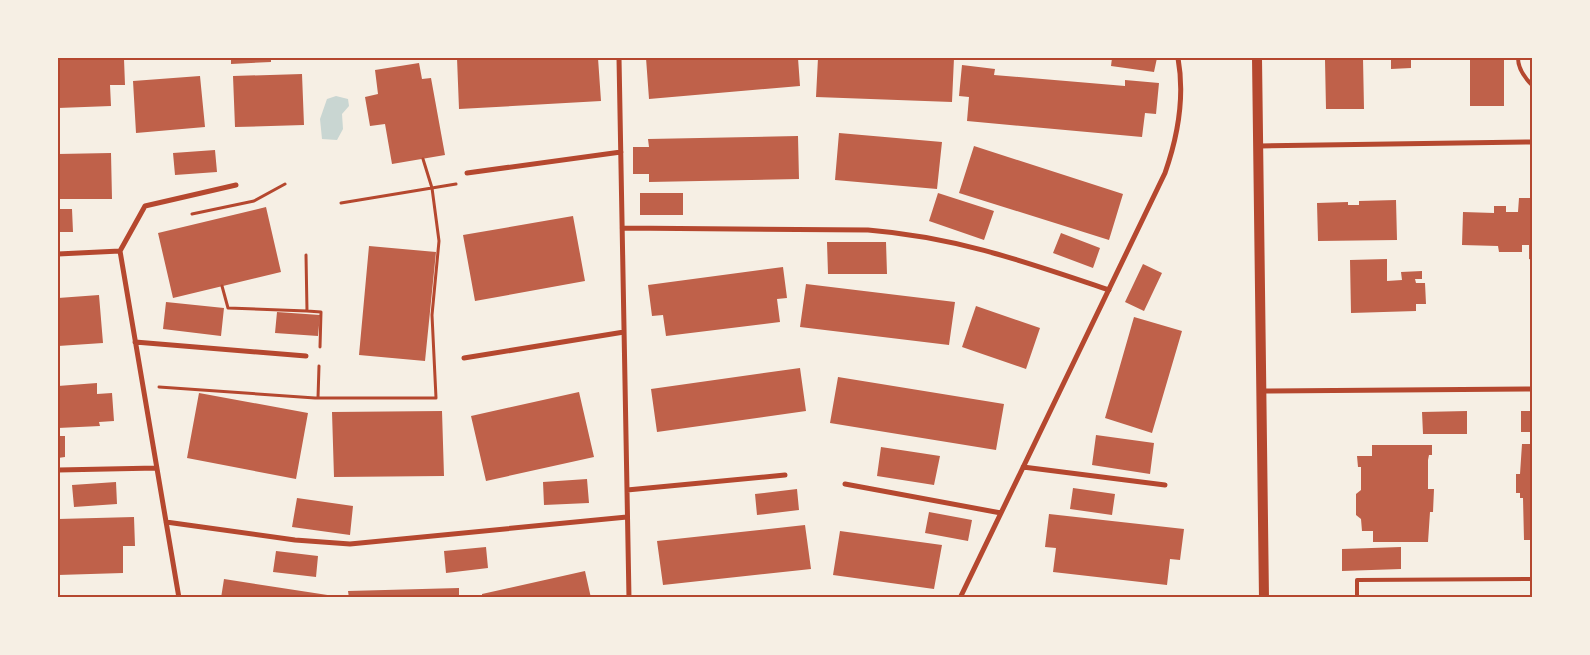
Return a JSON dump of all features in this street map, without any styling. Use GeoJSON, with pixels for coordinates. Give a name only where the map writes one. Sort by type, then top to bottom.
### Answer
{"type":"FeatureCollection","features":[{"type":"Feature","properties":{"kind":"main road"},"geometry":{"type":"LineString","coordinates":[[1257,58],[1260,146],[1264,598]]}},
{"type":"Feature","properties":{"kind":"street"},"geometry":{"type":"LineString","coordinates":[[619,58],[628,598]]}},
{"type":"Feature","properties":{"kind":"street"},"geometry":{"type":"LineString","coordinates":[[960,598],[1154,196],[1172,152],[1181,91],[1178,58]]}},
{"type":"Feature","properties":{"kind":"street"},"geometry":{"type":"LineString","coordinates":[[1260,146],[1532,142]]}},
{"type":"Feature","properties":{"kind":"street"},"geometry":{"type":"LineString","coordinates":[[467,173],[621,152]]}},
{"type":"Feature","properties":{"kind":"street"},"geometry":{"type":"LineString","coordinates":[[179,598],[120,251],[145,206],[236,185]]}},
{"type":"Feature","properties":{"kind":"street"},"geometry":{"type":"LineString","coordinates":[[622,228],[868,230],[903,233],[1004,254],[1109,290]]}},
{"type":"Feature","properties":{"kind":"street"},"geometry":{"type":"LineString","coordinates":[[58,254],[120,251]]}},
{"type":"Feature","properties":{"kind":"street"},"geometry":{"type":"LineString","coordinates":[[464,358],[624,332]]}},
{"type":"Feature","properties":{"kind":"street"},"geometry":{"type":"LineString","coordinates":[[135,342],[306,356]]}},
{"type":"Feature","properties":{"kind":"street"},"geometry":{"type":"LineString","coordinates":[[1262,391],[1532,389]]}},
{"type":"Feature","properties":{"kind":"street"},"geometry":{"type":"LineString","coordinates":[[1023,467],[1165,486]]}},
{"type":"Feature","properties":{"kind":"street"},"geometry":{"type":"LineString","coordinates":[[58,470],[156,468]]}},
{"type":"Feature","properties":{"kind":"street"},"geometry":{"type":"LineString","coordinates":[[627,490],[785,475]]}},
{"type":"Feature","properties":{"kind":"street"},"geometry":{"type":"LineString","coordinates":[[845,484],[1001,513]]}},
{"type":"Feature","properties":{"kind":"street"},"geometry":{"type":"LineString","coordinates":[[166,522],[295,540],[350,544],[627,517]]}},
{"type":"Feature","properties":{"kind":"lane"},"geometry":{"type":"LineString","coordinates":[[1518,58],[1518,64],[1524,76],[1532,85]]}},
{"type":"Feature","properties":{"kind":"lane"},"geometry":{"type":"LineString","coordinates":[[1357,598],[1357,580],[1532,579]]}},
{"type":"Feature","properties":{"kind":"path"},"geometry":{"type":"LineString","coordinates":[[143,386],[315,398],[436,398],[432,315],[439,241],[432,188],[423,159]]}},
{"type":"Feature","properties":{"kind":"path"},"geometry":{"type":"LineString","coordinates":[[341,203],[462,183],[467,173]]}},
{"type":"Feature","properties":{"kind":"path"},"geometry":{"type":"LineString","coordinates":[[222,286],[228,308],[307,311],[306,255]]}},
{"type":"Feature","properties":{"kind":"shaded area"},"geometry":{"type":"Polygon","coordinates":[[[336,96],[348,99],[349,106],[342,114],[343,129],[337,140],[322,139],[320,119],[327,99],[336,96]]]}},
{"type":"Feature","properties":{"kind":"building"},"geometry":{"type":"Polygon","coordinates":[[[58,58],[124,59],[125,85],[110,85],[111,106],[58,108],[58,58]]]}},
{"type":"Feature","properties":{"kind":"building"},"geometry":{"type":"Polygon","coordinates":[[[231,58],[271,58],[271,62],[231,64],[231,58]]]}},
{"type":"Feature","properties":{"kind":"building"},"geometry":{"type":"Polygon","coordinates":[[[457,58],[598,58],[601,101],[459,109],[457,58]]]}},
{"type":"Feature","properties":{"kind":"building"},"geometry":{"type":"Polygon","coordinates":[[[646,58],[798,58],[800,86],[649,99],[646,58]]]}},
{"type":"Feature","properties":{"kind":"building"},"geometry":{"type":"Polygon","coordinates":[[[818,58],[954,58],[952,102],[816,97],[818,58]]]}},
{"type":"Feature","properties":{"kind":"building"},"geometry":{"type":"Polygon","coordinates":[[[1112,58],[1157,58],[1154,72],[1111,66],[1112,58]]]}},
{"type":"Feature","properties":{"kind":"building"},"geometry":{"type":"Polygon","coordinates":[[[1312,58],[1363,58],[1364,109],[1326,109],[1325,60],[1312,60],[1312,58]]]}},
{"type":"Feature","properties":{"kind":"building"},"geometry":{"type":"Polygon","coordinates":[[[1391,58],[1411,58],[1411,68],[1391,69],[1391,58]]]}},
{"type":"Feature","properties":{"kind":"building"},"geometry":{"type":"Polygon","coordinates":[[[1470,58],[1504,58],[1504,106],[1470,106],[1470,58]]]}},
{"type":"Feature","properties":{"kind":"building"},"geometry":{"type":"Polygon","coordinates":[[[419,63],[422,79],[431,78],[445,155],[392,164],[385,124],[370,126],[365,97],[378,94],[375,70],[419,63]]]}},
{"type":"Feature","properties":{"kind":"building"},"geometry":{"type":"Polygon","coordinates":[[[962,65],[995,69],[994,75],[1125,86],[1125,80],[1159,83],[1156,114],[1145,113],[1142,137],[967,121],[969,97],[959,96],[962,65]]]}},
{"type":"Feature","properties":{"kind":"building"},"geometry":{"type":"Polygon","coordinates":[[[302,74],[304,125],[235,127],[233,76],[302,74]]]}},
{"type":"Feature","properties":{"kind":"building"},"geometry":{"type":"Polygon","coordinates":[[[200,76],[205,127],[136,133],[133,81],[200,76]]]}},
{"type":"Feature","properties":{"kind":"building"},"geometry":{"type":"Polygon","coordinates":[[[839,133],[942,142],[937,189],[835,180],[839,133]]]}},
{"type":"Feature","properties":{"kind":"building"},"geometry":{"type":"Polygon","coordinates":[[[798,136],[799,179],[649,182],[649,174],[633,174],[633,147],[649,147],[648,139],[798,136]]]}},
{"type":"Feature","properties":{"kind":"building"},"geometry":{"type":"Polygon","coordinates":[[[974,146],[1123,194],[1109,240],[959,193],[974,146]]]}},
{"type":"Feature","properties":{"kind":"building"},"geometry":{"type":"Polygon","coordinates":[[[215,150],[217,172],[175,175],[173,153],[215,150]]]}},
{"type":"Feature","properties":{"kind":"building"},"geometry":{"type":"Polygon","coordinates":[[[111,153],[112,199],[58,199],[58,154],[111,153]]]}},
{"type":"Feature","properties":{"kind":"building"},"geometry":{"type":"Polygon","coordinates":[[[640,193],[683,193],[683,215],[640,215],[640,193]]]}},
{"type":"Feature","properties":{"kind":"building"},"geometry":{"type":"Polygon","coordinates":[[[938,193],[994,211],[984,240],[929,221],[938,193]]]}},
{"type":"Feature","properties":{"kind":"building"},"geometry":{"type":"Polygon","coordinates":[[[1519,198],[1532,198],[1532,260],[1529,259],[1529,245],[1522,245],[1522,252],[1499,252],[1498,246],[1462,245],[1463,212],[1494,213],[1494,206],[1506,206],[1506,212],[1518,212],[1519,198]]]}},
{"type":"Feature","properties":{"kind":"building"},"geometry":{"type":"Polygon","coordinates":[[[1396,200],[1397,240],[1318,241],[1317,203],[1348,202],[1348,205],[1359,205],[1359,201],[1396,200]]]}},
{"type":"Feature","properties":{"kind":"building"},"geometry":{"type":"Polygon","coordinates":[[[266,207],[281,272],[173,298],[158,233],[266,207]]]}},
{"type":"Feature","properties":{"kind":"building"},"geometry":{"type":"Polygon","coordinates":[[[58,209],[72,209],[73,232],[58,232],[58,209]]]}},
{"type":"Feature","properties":{"kind":"building"},"geometry":{"type":"Polygon","coordinates":[[[573,216],[585,281],[475,301],[463,235],[573,216]]]}},
{"type":"Feature","properties":{"kind":"building"},"geometry":{"type":"Polygon","coordinates":[[[1061,233],[1100,248],[1093,268],[1053,253],[1061,233]]]}},
{"type":"Feature","properties":{"kind":"building"},"geometry":{"type":"Polygon","coordinates":[[[827,242],[886,242],[887,274],[828,274],[827,242]]]}},
{"type":"Feature","properties":{"kind":"building"},"geometry":{"type":"Polygon","coordinates":[[[369,246],[436,252],[425,361],[359,355],[369,246]]]}},
{"type":"Feature","properties":{"kind":"building"},"geometry":{"type":"Polygon","coordinates":[[[1387,259],[1387,281],[1402,280],[1401,272],[1422,271],[1422,279],[1415,279],[1416,283],[1425,283],[1426,304],[1416,304],[1416,311],[1351,313],[1350,260],[1387,259]]]}},
{"type":"Feature","properties":{"kind":"building"},"geometry":{"type":"Polygon","coordinates":[[[1143,264],[1162,273],[1144,311],[1125,302],[1143,264]]]}},
{"type":"Feature","properties":{"kind":"building"},"geometry":{"type":"Polygon","coordinates":[[[783,267],[787,298],[777,299],[780,322],[666,336],[663,315],[652,316],[648,285],[783,267]]]}},
{"type":"Feature","properties":{"kind":"building"},"geometry":{"type":"Polygon","coordinates":[[[806,284],[955,302],[949,345],[800,327],[806,284]]]}},
{"type":"Feature","properties":{"kind":"building"},"geometry":{"type":"Polygon","coordinates":[[[99,295],[103,343],[58,346],[58,298],[99,295]]]}},
{"type":"Feature","properties":{"kind":"building"},"geometry":{"type":"Polygon","coordinates":[[[166,302],[224,308],[221,336],[163,329],[166,302]]]}},
{"type":"Feature","properties":{"kind":"building"},"geometry":{"type":"Polygon","coordinates":[[[976,306],[1040,328],[1026,369],[962,347],[976,306]]]}},
{"type":"Feature","properties":{"kind":"building"},"geometry":{"type":"Polygon","coordinates":[[[277,312],[320,315],[318,336],[275,333],[277,312]]]}},
{"type":"Feature","properties":{"kind":"building"},"geometry":{"type":"Polygon","coordinates":[[[1134,317],[1182,331],[1152,433],[1105,418],[1134,317]]]}},
{"type":"Feature","properties":{"kind":"building"},"geometry":{"type":"Polygon","coordinates":[[[800,368],[806,411],[657,432],[651,389],[800,368]]]}},
{"type":"Feature","properties":{"kind":"building"},"geometry":{"type":"Polygon","coordinates":[[[838,377],[1004,404],[996,450],[830,423],[838,377]]]}},
{"type":"Feature","properties":{"kind":"building"},"geometry":{"type":"Polygon","coordinates":[[[97,383],[97,394],[112,393],[114,421],[99,422],[100,426],[58,428],[58,386],[97,383]]]}},
{"type":"Feature","properties":{"kind":"building"},"geometry":{"type":"Polygon","coordinates":[[[579,392],[594,457],[486,481],[471,416],[579,392]]]}},
{"type":"Feature","properties":{"kind":"building"},"geometry":{"type":"Polygon","coordinates":[[[199,393],[308,413],[296,479],[187,458],[199,393]]]}},
{"type":"Feature","properties":{"kind":"building"},"geometry":{"type":"Polygon","coordinates":[[[442,411],[444,476],[334,477],[332,412],[442,411]]]}},
{"type":"Feature","properties":{"kind":"building"},"geometry":{"type":"Polygon","coordinates":[[[1467,411],[1467,434],[1423,434],[1422,412],[1467,411]]]}},
{"type":"Feature","properties":{"kind":"building"},"geometry":{"type":"Polygon","coordinates":[[[1521,411],[1532,411],[1532,432],[1521,432],[1521,411]]]}},
{"type":"Feature","properties":{"kind":"building"},"geometry":{"type":"Polygon","coordinates":[[[1096,435],[1154,443],[1150,474],[1092,465],[1096,435]]]}},
{"type":"Feature","properties":{"kind":"building"},"geometry":{"type":"Polygon","coordinates":[[[58,436],[65,436],[65,457],[58,458],[58,436]]]}},
{"type":"Feature","properties":{"kind":"building"},"geometry":{"type":"Polygon","coordinates":[[[1522,444],[1532,444],[1532,540],[1524,540],[1523,498],[1520,498],[1520,493],[1516,493],[1516,474],[1520,474],[1522,444]]]}},
{"type":"Feature","properties":{"kind":"building"},"geometry":{"type":"Polygon","coordinates":[[[1372,445],[1432,445],[1432,455],[1429,455],[1428,460],[1428,489],[1434,489],[1433,512],[1430,512],[1428,542],[1373,542],[1373,531],[1362,531],[1361,519],[1356,515],[1356,494],[1361,490],[1361,467],[1358,467],[1357,456],[1372,456],[1372,445]]]}},
{"type":"Feature","properties":{"kind":"building"},"geometry":{"type":"Polygon","coordinates":[[[881,447],[940,456],[934,485],[877,476],[881,447]]]}},
{"type":"Feature","properties":{"kind":"building"},"geometry":{"type":"Polygon","coordinates":[[[587,479],[589,503],[544,505],[543,482],[587,479]]]}},
{"type":"Feature","properties":{"kind":"building"},"geometry":{"type":"Polygon","coordinates":[[[116,482],[117,504],[74,507],[72,485],[116,482]]]}},
{"type":"Feature","properties":{"kind":"building"},"geometry":{"type":"Polygon","coordinates":[[[1073,488],[1115,494],[1112,515],[1070,509],[1073,488]]]}},
{"type":"Feature","properties":{"kind":"building"},"geometry":{"type":"Polygon","coordinates":[[[797,489],[799,510],[757,515],[755,494],[797,489]]]}},
{"type":"Feature","properties":{"kind":"building"},"geometry":{"type":"Polygon","coordinates":[[[297,498],[353,506],[350,535],[292,527],[297,498]]]}},
{"type":"Feature","properties":{"kind":"building"},"geometry":{"type":"Polygon","coordinates":[[[929,512],[972,520],[968,541],[925,533],[929,512]]]}},
{"type":"Feature","properties":{"kind":"building"},"geometry":{"type":"Polygon","coordinates":[[[1049,514],[1184,529],[1180,560],[1170,559],[1167,585],[1053,572],[1056,548],[1045,547],[1049,514]]]}},
{"type":"Feature","properties":{"kind":"building"},"geometry":{"type":"Polygon","coordinates":[[[134,517],[135,546],[123,546],[123,573],[58,575],[58,519],[134,517]]]}},
{"type":"Feature","properties":{"kind":"building"},"geometry":{"type":"Polygon","coordinates":[[[805,525],[811,569],[663,585],[657,541],[805,525]]]}},
{"type":"Feature","properties":{"kind":"building"},"geometry":{"type":"Polygon","coordinates":[[[840,531],[942,545],[934,589],[833,575],[840,531]]]}},
{"type":"Feature","properties":{"kind":"building"},"geometry":{"type":"Polygon","coordinates":[[[486,547],[488,568],[446,573],[444,551],[486,547]]]}},
{"type":"Feature","properties":{"kind":"building"},"geometry":{"type":"Polygon","coordinates":[[[1401,547],[1401,569],[1342,571],[1342,549],[1401,547]]]}},
{"type":"Feature","properties":{"kind":"building"},"geometry":{"type":"Polygon","coordinates":[[[276,551],[318,556],[316,577],[273,572],[276,551]]]}},
{"type":"Feature","properties":{"kind":"building"},"geometry":{"type":"Polygon","coordinates":[[[585,571],[591,598],[482,598],[482,594],[585,571]]]}},
{"type":"Feature","properties":{"kind":"building"},"geometry":{"type":"Polygon","coordinates":[[[224,579],[334,596],[334,598],[221,598],[224,579]]]}},
{"type":"Feature","properties":{"kind":"building"},"geometry":{"type":"Polygon","coordinates":[[[459,588],[459,598],[349,598],[348,591],[459,588]]]}},
{"type":"Feature","properties":{"kind":"building"},"geometry":{"type":"Polygon","coordinates":[[[1437,595],[1437,598],[1397,598],[1397,596],[1437,595]]]}}]}
